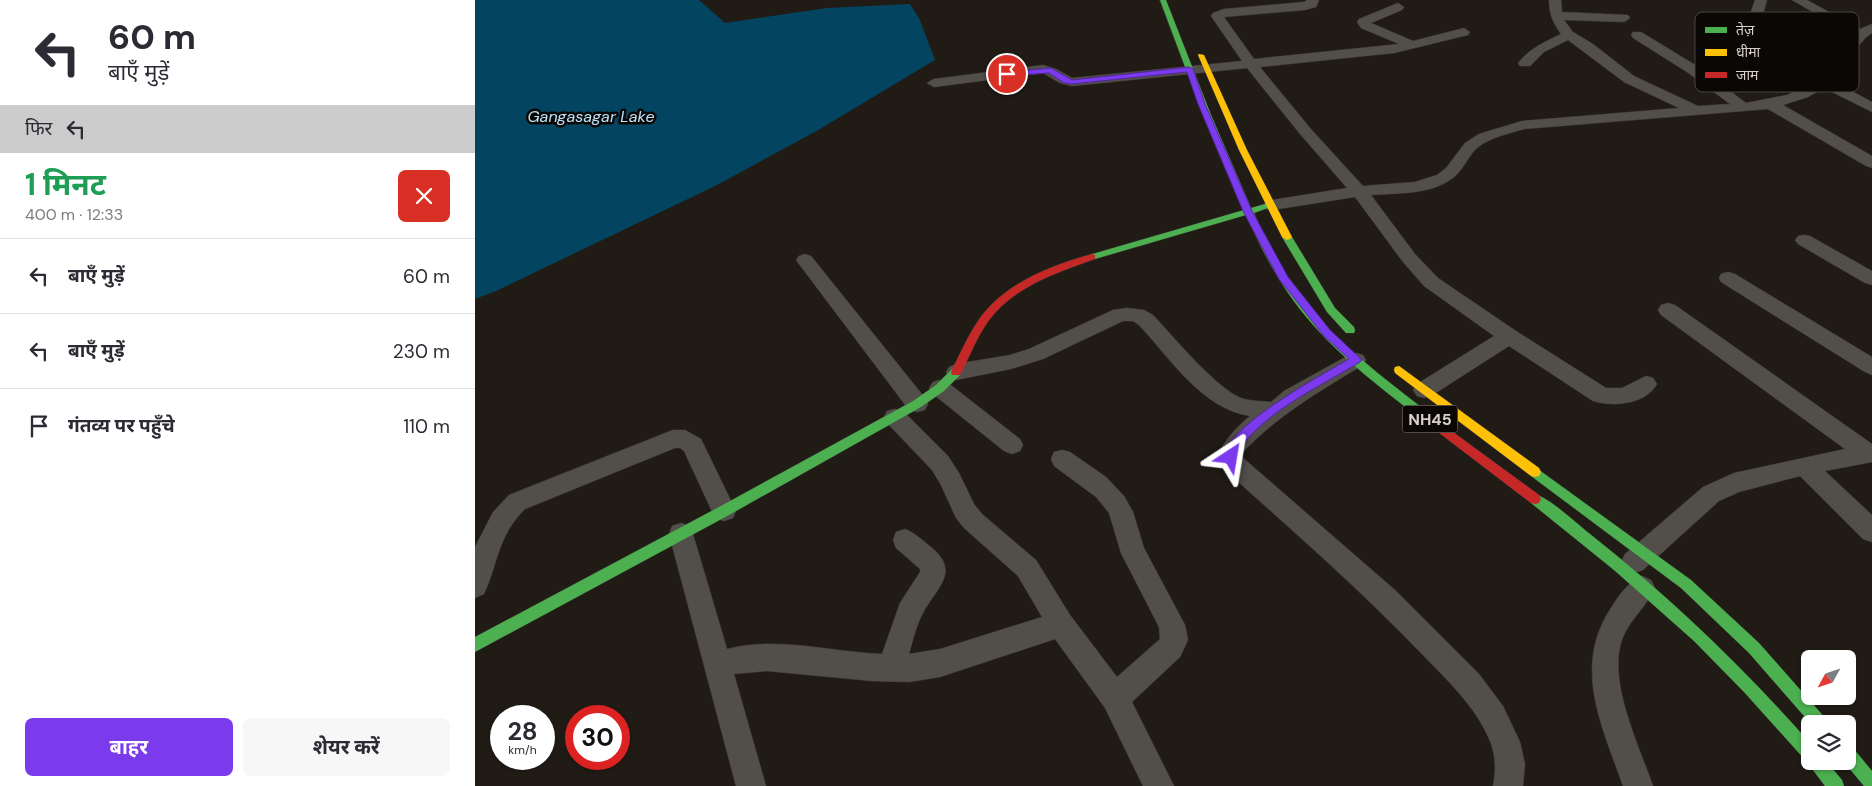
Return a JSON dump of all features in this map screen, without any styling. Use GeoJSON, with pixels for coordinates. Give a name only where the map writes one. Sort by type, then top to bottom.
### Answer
{"type":"FeatureCollection","features":[{"type":"Feature","properties":{"kind":"main road","name":"NH45"},"geometry":{"type":"LineString","coordinates":[[1163,0],[1201,104],[1248,211],[1283,279],[1327,333],[1356,348]]}},
{"type":"Feature","properties":{"kind":"main road","name":"NH45"},"geometry":{"type":"LineString","coordinates":[[1196,43],[1243,150],[1294,250],[1318,292],[1356,348],[1427,417],[1555,514],[1634,579],[1714,652],[1749,687],[1801,745]]}},
{"type":"Feature","properties":{"kind":"main road"},"geometry":{"type":"LineString","coordinates":[[475,645],[724,511],[917,404],[940,388],[956,372],[988,315],[1017,287],[1049,272],[1101,254],[1272,205]]}},
{"type":"Feature","properties":{"kind":"main road","name":"NH45"},"geometry":{"type":"LineString","coordinates":[[1386,360],[1686,584],[1728,622],[1767,662],[1813,715]]}},
{"type":"Feature","properties":{"kind":"main road"},"geometry":{"type":"LineString","coordinates":[[1822,770],[1835,785]]}},
{"type":"Feature","properties":{"kind":"street"},"geometry":{"type":"LineString","coordinates":[[1313,0],[1312,4],[1305,6],[1224,13],[1217,16],[1250,63],[1305,131],[1359,191],[1409,258],[1431,282],[1509,336],[1601,395],[1615,398],[1625,396],[1646,384]]}},
{"type":"Feature","properties":{"kind":"street"},"geometry":{"type":"LineString","coordinates":[[1555,0],[1559,23],[1569,35],[1629,79],[1695,110]]}},
{"type":"Feature","properties":{"kind":"street"},"geometry":{"type":"LineString","coordinates":[[1757,12],[1761,0]]}},
{"type":"Feature","properties":{"kind":"street"},"geometry":{"type":"LineString","coordinates":[[1798,0],[1824,12]]}},
{"type":"Feature","properties":{"kind":"street"},"geometry":{"type":"LineString","coordinates":[[1398,7],[1363,22],[1365,25],[1412,46]]}},
{"type":"Feature","properties":{"kind":"street"},"geometry":{"type":"LineString","coordinates":[[1557,16],[1624,18]]}},
{"type":"Feature","properties":{"kind":"street"},"geometry":{"type":"LineString","coordinates":[[934,83],[1043,70],[1051,70],[1066,81],[1072,82],[1412,46],[1464,32]]}},
{"type":"Feature","properties":{"kind":"street"},"geometry":{"type":"LineString","coordinates":[[1525,63],[1539,49],[1569,35]]}},
{"type":"Feature","properties":{"kind":"street"},"geometry":{"type":"LineString","coordinates":[[1637,35],[1695,71]]}},
{"type":"Feature","properties":{"kind":"street"},"geometry":{"type":"LineString","coordinates":[[1723,92],[1743,107]]}},
{"type":"Feature","properties":{"kind":"street"},"geometry":{"type":"LineString","coordinates":[[1272,205],[1359,191],[1415,187],[1430,183],[1443,178],[1452,171],[1470,146],[1484,136],[1522,125],[1771,104],[1807,92]]}},
{"type":"Feature","properties":{"kind":"street"},"geometry":{"type":"LineString","coordinates":[[1842,92],[1872,108]]}},
{"type":"Feature","properties":{"kind":"street"},"geometry":{"type":"LineString","coordinates":[[1771,104],[1872,163]]}},
{"type":"Feature","properties":{"kind":"street"},"geometry":{"type":"LineString","coordinates":[[1805,240],[1872,279]]}},
{"type":"Feature","properties":{"kind":"street"},"geometry":{"type":"LineString","coordinates":[[805,260],[917,404]]}},
{"type":"Feature","properties":{"kind":"street"},"geometry":{"type":"LineString","coordinates":[[1729,278],[1872,367]]}},
{"type":"Feature","properties":{"kind":"street"},"geometry":{"type":"LineString","coordinates":[[1668,310],[1870,454]]}},
{"type":"Feature","properties":{"kind":"street"},"geometry":{"type":"LineString","coordinates":[[956,372],[1011,362],[1037,354],[1120,315],[1140,315],[1211,387],[1232,403],[1246,408],[1272,410]]}},
{"type":"Feature","properties":{"kind":"street"},"geometry":{"type":"LineString","coordinates":[[1424,390],[1509,336]]}},
{"type":"Feature","properties":{"kind":"street"},"geometry":{"type":"LineString","coordinates":[[1356,348],[1272,410],[1232,450],[1231,457],[1235,465],[1397,608],[1469,683],[1499,726],[1509,751],[1511,775],[1508,786]]}},
{"type":"Feature","properties":{"kind":"street"},"geometry":{"type":"LineString","coordinates":[[940,388],[1012,445]]}},
{"type":"Feature","properties":{"kind":"street"},"geometry":{"type":"LineString","coordinates":[[895,417],[940,463],[951,480],[965,511],[973,521],[1027,568],[1061,624],[1115,698],[1159,786]]}},
{"type":"Feature","properties":{"kind":"street"},"geometry":{"type":"LineString","coordinates":[[475,586],[481,544],[508,510],[517,502],[673,439],[685,440],[693,445],[724,511]]}},
{"type":"Feature","properties":{"kind":"street"},"geometry":{"type":"LineString","coordinates":[[1639,786],[1612,706],[1605,658],[1608,640],[1630,601],[1634,579],[1644,552],[1711,494],[1734,483],[1804,466],[1870,454]]}},
{"type":"Feature","properties":{"kind":"street"},"geometry":{"type":"LineString","coordinates":[[1062,459],[1102,487],[1117,503],[1123,514],[1123,526],[1130,544],[1171,625],[1174,640],[1170,648],[1115,698]]}},
{"type":"Feature","properties":{"kind":"street"},"geometry":{"type":"LineString","coordinates":[[1804,466],[1872,531]]}},
{"type":"Feature","properties":{"kind":"street"},"geometry":{"type":"LineString","coordinates":[[681,534],[751,786]]}},
{"type":"Feature","properties":{"kind":"street"},"geometry":{"type":"LineString","coordinates":[[892,667],[903,624],[917,598],[934,573],[933,564],[905,540]]}},
{"type":"Feature","properties":{"kind":"street"},"geometry":{"type":"LineString","coordinates":[[716,665],[739,659],[767,657],[909,668],[940,663],[1061,624]]}},
{"type":"Feature","properties":{"kind":"street"},"geometry":{"type":"LineString","coordinates":[[1835,785],[1864,770]]}},
{"type":"Feature","properties":{"kind":"water","name":"Gangasagar Lake"},"geometry":{"type":"Polygon","coordinates":[[[475,0],[699,0],[725,23],[827,8],[910,4],[919,18],[935,60],[820,129],[717,185],[496,291],[475,299],[475,0]]]}},
{"type":"Feature","properties":{"kind":"traffic: fast"},"geometry":{"type":"LineString","coordinates":[[1163,0],[1226,160],[1257,231],[1283,278],[1303,306],[1334,340],[1369,372],[1442,429]]}},
{"type":"Feature","properties":{"kind":"traffic: fast"},"geometry":{"type":"LineString","coordinates":[[1092,257],[1272,205]]}},
{"type":"Feature","properties":{"kind":"traffic: fast"},"geometry":{"type":"LineString","coordinates":[[1287,237],[1331,310],[1350,330]]}},
{"type":"Feature","properties":{"kind":"traffic: fast"},"geometry":{"type":"LineString","coordinates":[[475,645],[724,511],[917,404],[940,388],[956,372]]}},
{"type":"Feature","properties":{"kind":"traffic: fast"},"geometry":{"type":"LineString","coordinates":[[1535,472],[1686,584],[1754,648],[1813,715]]}},
{"type":"Feature","properties":{"kind":"traffic: fast"},"geometry":{"type":"LineString","coordinates":[[1535,499],[1619,565],[1673,612],[1757,695],[1801,745]]}},
{"type":"Feature","properties":{"kind":"traffic: fast"},"geometry":{"type":"LineString","coordinates":[[1856,764],[1872,783]]}},
{"type":"Feature","properties":{"kind":"traffic: fast"},"geometry":{"type":"LineString","coordinates":[[1823,770],[1836,786]]}},
{"type":"Feature","properties":{"kind":"traffic: slow"},"geometry":{"type":"LineString","coordinates":[[1201,55],[1243,150],[1287,237]]}},
{"type":"Feature","properties":{"kind":"traffic: slow"},"geometry":{"type":"LineString","coordinates":[[1399,370],[1535,472]]}},
{"type":"Feature","properties":{"kind":"traffic: jam"},"geometry":{"type":"LineString","coordinates":[[956,372],[979,328],[999,303],[1036,278],[1092,257]]}},
{"type":"Feature","properties":{"kind":"traffic: jam"},"geometry":{"type":"LineString","coordinates":[[1442,429],[1535,499]]}},
{"type":"Feature","properties":{"kind":"route"},"geometry":{"type":"LineString","coordinates":[[1007,74],[1051,70],[1066,81],[1072,82],[1189,69],[1201,104],[1248,211],[1283,279],[1303,306],[1327,333],[1357,360],[1272,410],[1232,450],[1231,457]]}}]}
